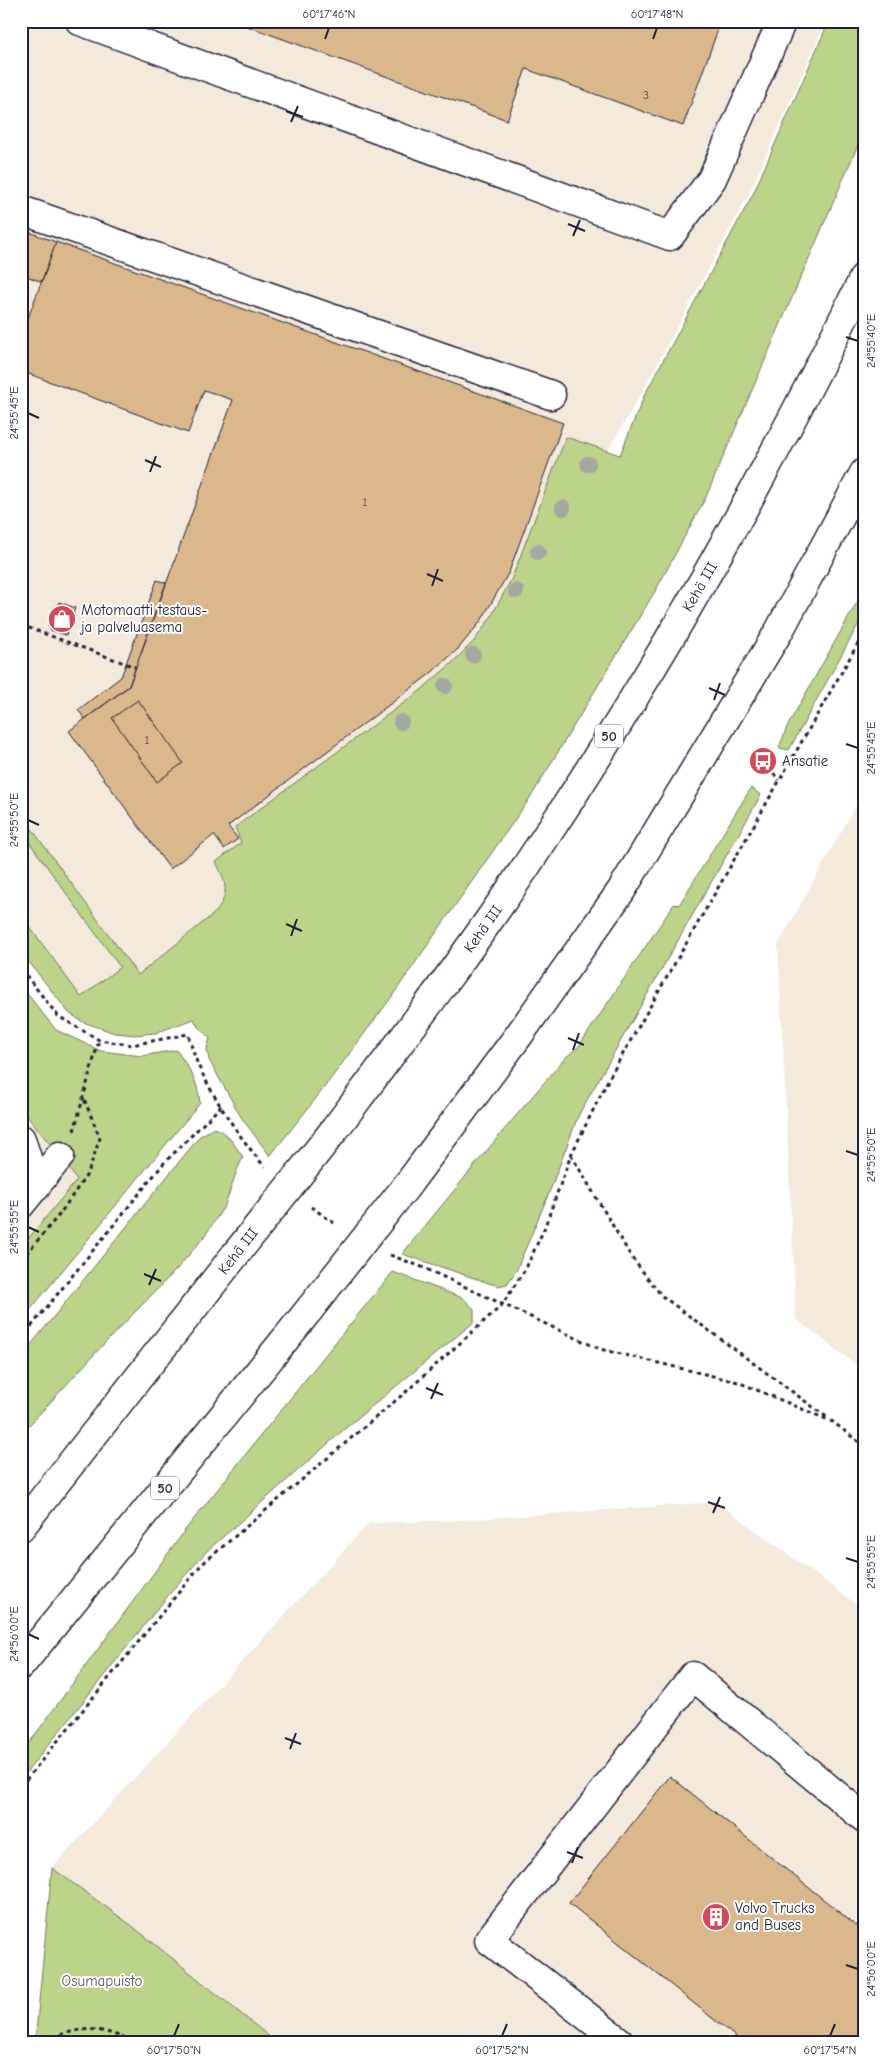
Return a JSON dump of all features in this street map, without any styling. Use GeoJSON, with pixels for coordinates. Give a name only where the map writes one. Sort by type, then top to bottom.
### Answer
{"type":"FeatureCollection","features":[{"type":"Feature","properties":{"kind":"main road"},"geometry":{"type":"LineString","coordinates":[[80,21],[670,236],[712,179],[782,21]]}},
{"type":"Feature","properties":{"kind":"main road"},"geometry":{"type":"LineString","coordinates":[[21,210],[551,395]]}},
{"type":"Feature","properties":{"kind":"main road","name":"Kehä III"},"geometry":{"type":"LineString","coordinates":[[21,1527],[335,1129],[436,995],[539,847],[672,637],[764,469],[864,277]]}},
{"type":"Feature","properties":{"kind":"main road","name":"50"},"geometry":{"type":"LineString","coordinates":[[21,1665],[309,1310],[408,1184],[519,1035],[620,891],[779,631],[864,472]]}},
{"type":"Feature","properties":{"kind":"main road"},"geometry":{"type":"LineString","coordinates":[[21,1139],[28,1196]]}},
{"type":"Feature","properties":{"kind":"main road"},"geometry":{"type":"LineString","coordinates":[[28,1196],[60,1156]]}},
{"type":"Feature","properties":{"kind":"main road"},"geometry":{"type":"LineString","coordinates":[[620,2042],[489,1940],[693,1676],[864,1818]]}},
{"type":"Feature","properties":{"kind":"path"},"geometry":{"type":"LineString","coordinates":[[21,625],[135,667]]}},
{"type":"Feature","properties":{"kind":"path"},"geometry":{"type":"LineString","coordinates":[[21,1786],[201,1565],[407,1391],[502,1305],[526,1268],[544,1229],[571,1155],[608,1080],[864,633]]}},
{"type":"Feature","properties":{"kind":"path"},"geometry":{"type":"LineString","coordinates":[[763,762],[779,780]]}},
{"type":"Feature","properties":{"kind":"path"},"geometry":{"type":"LineString","coordinates":[[21,970],[58,1016],[99,1040],[132,1045],[188,1034],[200,1069],[221,1106],[252,1152],[269,1171]]}},
{"type":"Feature","properties":{"kind":"path"},"geometry":{"type":"LineString","coordinates":[[60,1156],[71,1140],[99,1040]]}},
{"type":"Feature","properties":{"kind":"path"},"geometry":{"type":"LineString","coordinates":[[21,1339],[164,1163],[221,1106]]}},
{"type":"Feature","properties":{"kind":"path"},"geometry":{"type":"LineString","coordinates":[[571,1155],[632,1258],[662,1296],[864,1446]]}},
{"type":"Feature","properties":{"kind":"path"},"geometry":{"type":"LineString","coordinates":[[310,1207],[341,1228]]}},
{"type":"Feature","properties":{"kind":"path"},"geometry":{"type":"LineString","coordinates":[[389,1255],[422,1267],[600,1349],[738,1382],[833,1422]]}},
{"type":"Feature","properties":{"kind":"path"},"geometry":{"type":"LineString","coordinates":[[36,2042],[76,2029],[90,2028],[110,2032],[134,2042]]}},
{"type":"Feature","properties":{"kind":"shaded area"},"geometry":{"type":"Polygon","coordinates":[[[21,21],[826,21],[750,192],[646,385],[489,656],[105,1026],[21,939],[21,21]]]}},
{"type":"Feature","properties":{"kind":"shaded area"},"geometry":{"type":"Polygon","coordinates":[[[864,791],[864,1371],[796,1319],[778,945],[864,791]]]}},
{"type":"Feature","properties":{"kind":"shaded area"},"geometry":{"type":"Polygon","coordinates":[[[21,1109],[60,1156],[77,1180],[21,1247],[21,1109]]]}},
{"type":"Feature","properties":{"kind":"shaded area"},"geometry":{"type":"Polygon","coordinates":[[[717,1502],[864,1610],[864,2042],[276,2042],[131,1925],[52,1868],[369,1523],[464,1520],[717,1502]]]}},
{"type":"Feature","properties":{"kind":"green space"},"geometry":{"type":"Polygon","coordinates":[[[829,21],[864,21],[864,131],[705,499],[657,588],[532,795],[388,1002],[270,1156],[241,1117],[209,1060],[207,1049],[210,1038],[198,1027],[194,1019],[155,1033],[136,1035],[115,1033],[83,1022],[69,1013],[21,952],[21,915],[81,997],[120,967],[21,831],[21,814],[138,975],[216,912],[223,899],[225,887],[216,862],[241,843],[235,827],[420,691],[475,640],[491,617],[512,578],[566,437],[620,455],[645,394],[753,194],[829,21]]]}},
{"type":"Feature","properties":{"kind":"green space"},"geometry":{"type":"Polygon","coordinates":[[[864,590],[864,614],[789,750],[779,748],[787,727],[864,590]]]}},
{"type":"Feature","properties":{"kind":"green space"},"geometry":{"type":"Polygon","coordinates":[[[751,788],[761,795],[579,1114],[549,1193],[516,1271],[507,1284],[498,1286],[402,1254],[565,1058],[579,1046],[674,904],[679,905],[751,788]]]}},
{"type":"Feature","properties":{"kind":"green space"},"geometry":{"type":"Polygon","coordinates":[[[21,986],[56,1030],[101,1051],[142,1056],[176,1050],[192,1075],[200,1103],[21,1321],[21,1247],[77,1180],[60,1156],[21,1109],[21,986]]]}},
{"type":"Feature","properties":{"kind":"green space"},"geometry":{"type":"Polygon","coordinates":[[[214,1128],[227,1136],[243,1157],[225,1205],[204,1237],[176,1270],[102,1346],[21,1434],[21,1357],[200,1136],[214,1128]]]}},
{"type":"Feature","properties":{"kind":"green space"},"geometry":{"type":"Polygon","coordinates":[[[393,1272],[463,1298],[474,1309],[474,1322],[348,1426],[207,1551],[175,1587],[21,1779],[21,1754],[189,1525],[393,1272]]]}},
{"type":"Feature","properties":{"kind":"green space","name":"Osumapuisto"},"geometry":{"type":"Polygon","coordinates":[[[52,1868],[131,1925],[276,2042],[35,2042],[52,1868]]]}},
{"type":"Feature","properties":{"kind":"building"},"geometry":{"type":"Polygon","coordinates":[[[233,21],[721,21],[683,126],[526,69],[507,120],[233,21]]]}},
{"type":"Feature","properties":{"kind":"building"},"geometry":{"type":"Polygon","coordinates":[[[21,229],[56,242],[42,282],[21,274],[21,229]]]}},
{"type":"Feature","properties":{"kind":"building"},"geometry":{"type":"Polygon","coordinates":[[[56,242],[563,423],[509,572],[481,621],[458,649],[430,674],[228,826],[238,839],[224,849],[214,835],[170,869],[69,731],[129,686],[233,400],[204,390],[188,433],[21,371],[21,337],[56,242]]]}},
{"type":"Feature","properties":{"kind":"building"},"geometry":{"type":"Polygon","coordinates":[[[157,580],[166,583],[129,686],[85,719],[78,710],[121,677],[157,580]]]}},
{"type":"Feature","properties":{"kind":"building"},"geometry":{"type":"Polygon","coordinates":[[[59,602],[75,608],[66,635],[50,630],[59,602]]]}},
{"type":"Feature","properties":{"kind":"building"},"geometry":{"type":"Polygon","coordinates":[[[138,700],[183,763],[157,782],[112,718],[138,700]]]}},
{"type":"Feature","properties":{"kind":"building","name":"Volvo Trucks and Buses"},"geometry":{"type":"Polygon","coordinates":[[[670,1776],[864,1932],[864,2042],[742,2042],[569,1903],[670,1776]]]}},
{"type":"Feature","properties":{"kind":"place","name":"Motomaatti testaus- ja palveluasema"},"geometry":{"type":"Point","coordinates":[62,619]}},
{"type":"Feature","properties":{"kind":"place","name":"Ansatie"},"geometry":{"type":"Point","coordinates":[763,761]}},
{"type":"Feature","properties":{"kind":"place","name":"Volvo Trucks and Buses"},"geometry":{"type":"Point","coordinates":[716,1917]}}]}
